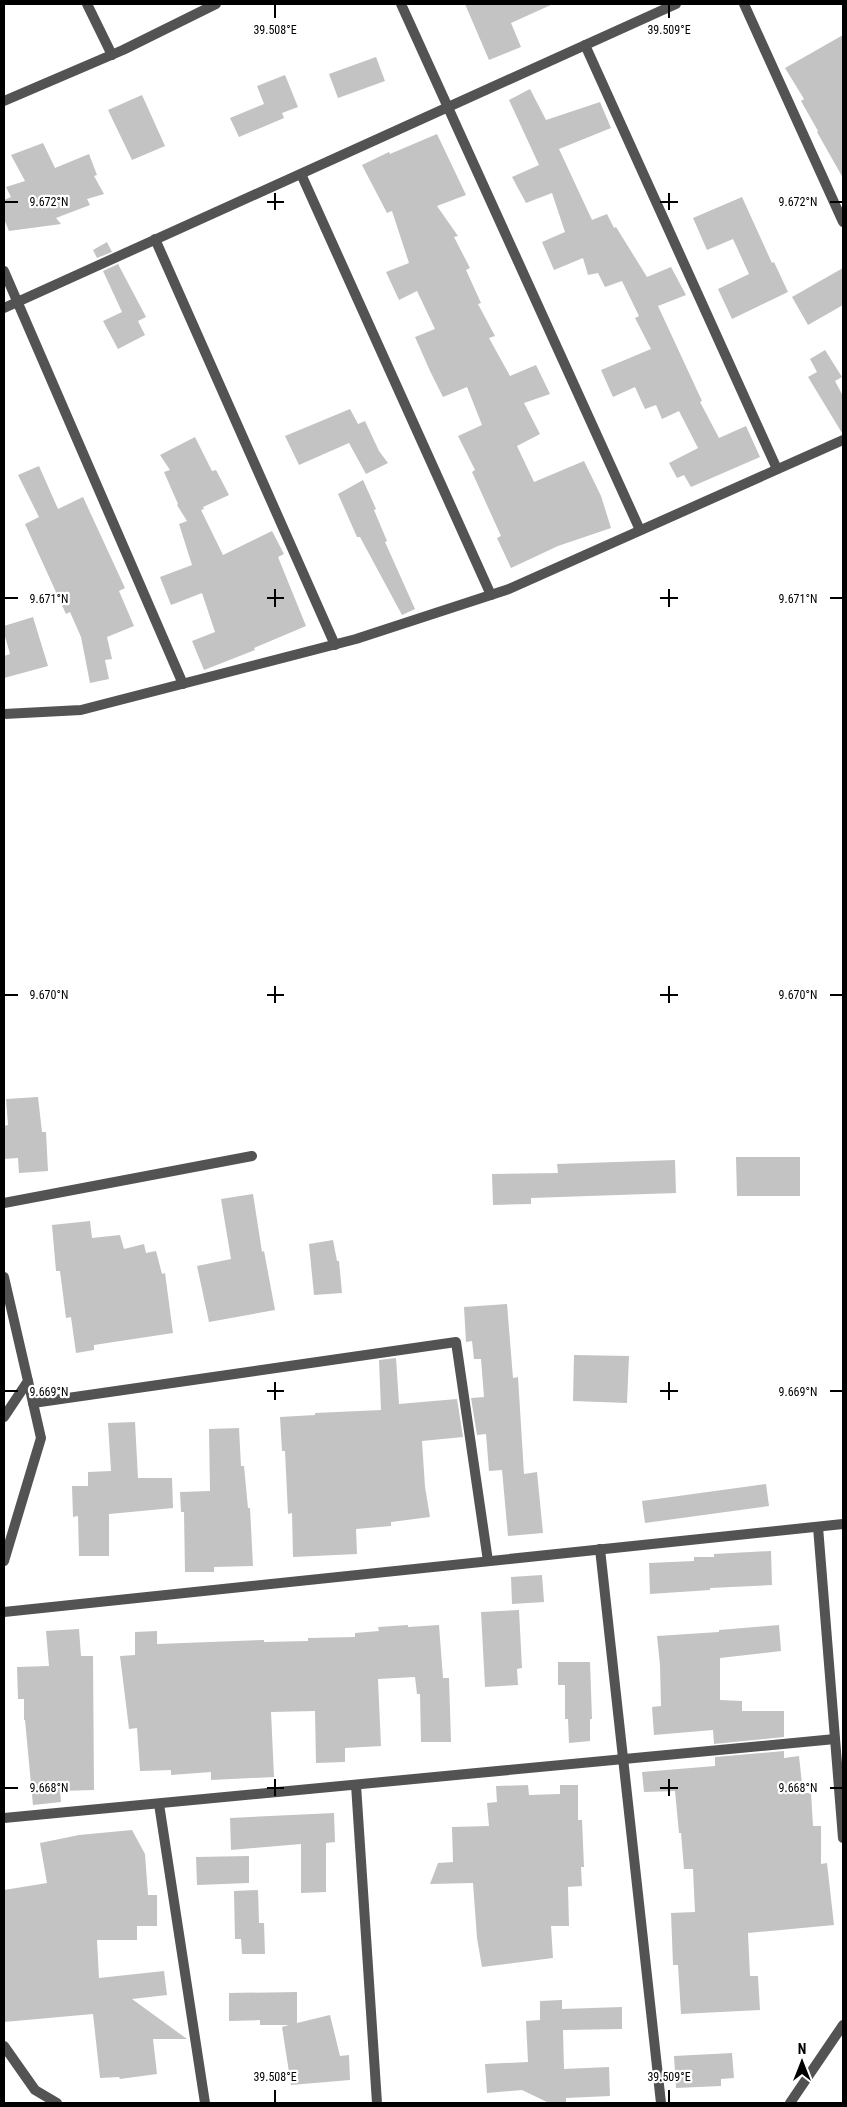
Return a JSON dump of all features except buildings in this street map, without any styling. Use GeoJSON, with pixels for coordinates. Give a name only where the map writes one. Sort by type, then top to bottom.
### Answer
{"type":"FeatureCollection","features":[{"type":"Feature","properties":{"kind":"street"},"geometry":{"type":"LineString","coordinates":[[87,4],[112,55]]}},
{"type":"Feature","properties":{"kind":"street"},"geometry":{"type":"LineString","coordinates":[[4,101],[112,55],[216,4]]}},
{"type":"Feature","properties":{"kind":"street"},"geometry":{"type":"LineString","coordinates":[[401,4],[640,530]]}},
{"type":"Feature","properties":{"kind":"street"},"geometry":{"type":"LineString","coordinates":[[4,308],[676,4]]}},
{"type":"Feature","properties":{"kind":"street"},"geometry":{"type":"LineString","coordinates":[[744,4],[843,222]]}},
{"type":"Feature","properties":{"kind":"street"},"geometry":{"type":"LineString","coordinates":[[585,45],[777,469]]}},
{"type":"Feature","properties":{"kind":"street"},"geometry":{"type":"LineString","coordinates":[[301,174],[491,595]]}},
{"type":"Feature","properties":{"kind":"street"},"geometry":{"type":"LineString","coordinates":[[155,239],[335,645]]}},
{"type":"Feature","properties":{"kind":"street"},"geometry":{"type":"LineString","coordinates":[[4,271],[182,684]]}},
{"type":"Feature","properties":{"kind":"street"},"geometry":{"type":"LineString","coordinates":[[4,714],[81,710],[335,645],[491,595],[509,589],[843,440]]}},
{"type":"Feature","properties":{"kind":"street"},"geometry":{"type":"LineString","coordinates":[[4,1203],[252,1156]]}},
{"type":"Feature","properties":{"kind":"street"},"geometry":{"type":"LineString","coordinates":[[4,1277],[41,1438],[4,1561]]}},
{"type":"Feature","properties":{"kind":"street"},"geometry":{"type":"LineString","coordinates":[[33,1403],[456,1342],[488,1561]]}},
{"type":"Feature","properties":{"kind":"street"},"geometry":{"type":"LineString","coordinates":[[4,1417],[28,1381]]}},
{"type":"Feature","properties":{"kind":"street"},"geometry":{"type":"LineString","coordinates":[[4,1612],[843,1524]]}},
{"type":"Feature","properties":{"kind":"street"},"geometry":{"type":"LineString","coordinates":[[818,1527],[843,1838]]}},
{"type":"Feature","properties":{"kind":"street"},"geometry":{"type":"LineString","coordinates":[[600,1549],[661,2103]]}},
{"type":"Feature","properties":{"kind":"street"},"geometry":{"type":"LineString","coordinates":[[4,1818],[835,1739]]}},
{"type":"Feature","properties":{"kind":"street"},"geometry":{"type":"LineString","coordinates":[[356,1785],[377,2103]]}},
{"type":"Feature","properties":{"kind":"street"},"geometry":{"type":"LineString","coordinates":[[159,1804],[205,2103]]}},
{"type":"Feature","properties":{"kind":"street"},"geometry":{"type":"LineString","coordinates":[[790,2103],[843,2025]]}},
{"type":"Feature","properties":{"kind":"street"},"geometry":{"type":"LineString","coordinates":[[4,2046],[35,2090],[57,2103]]}}]}
